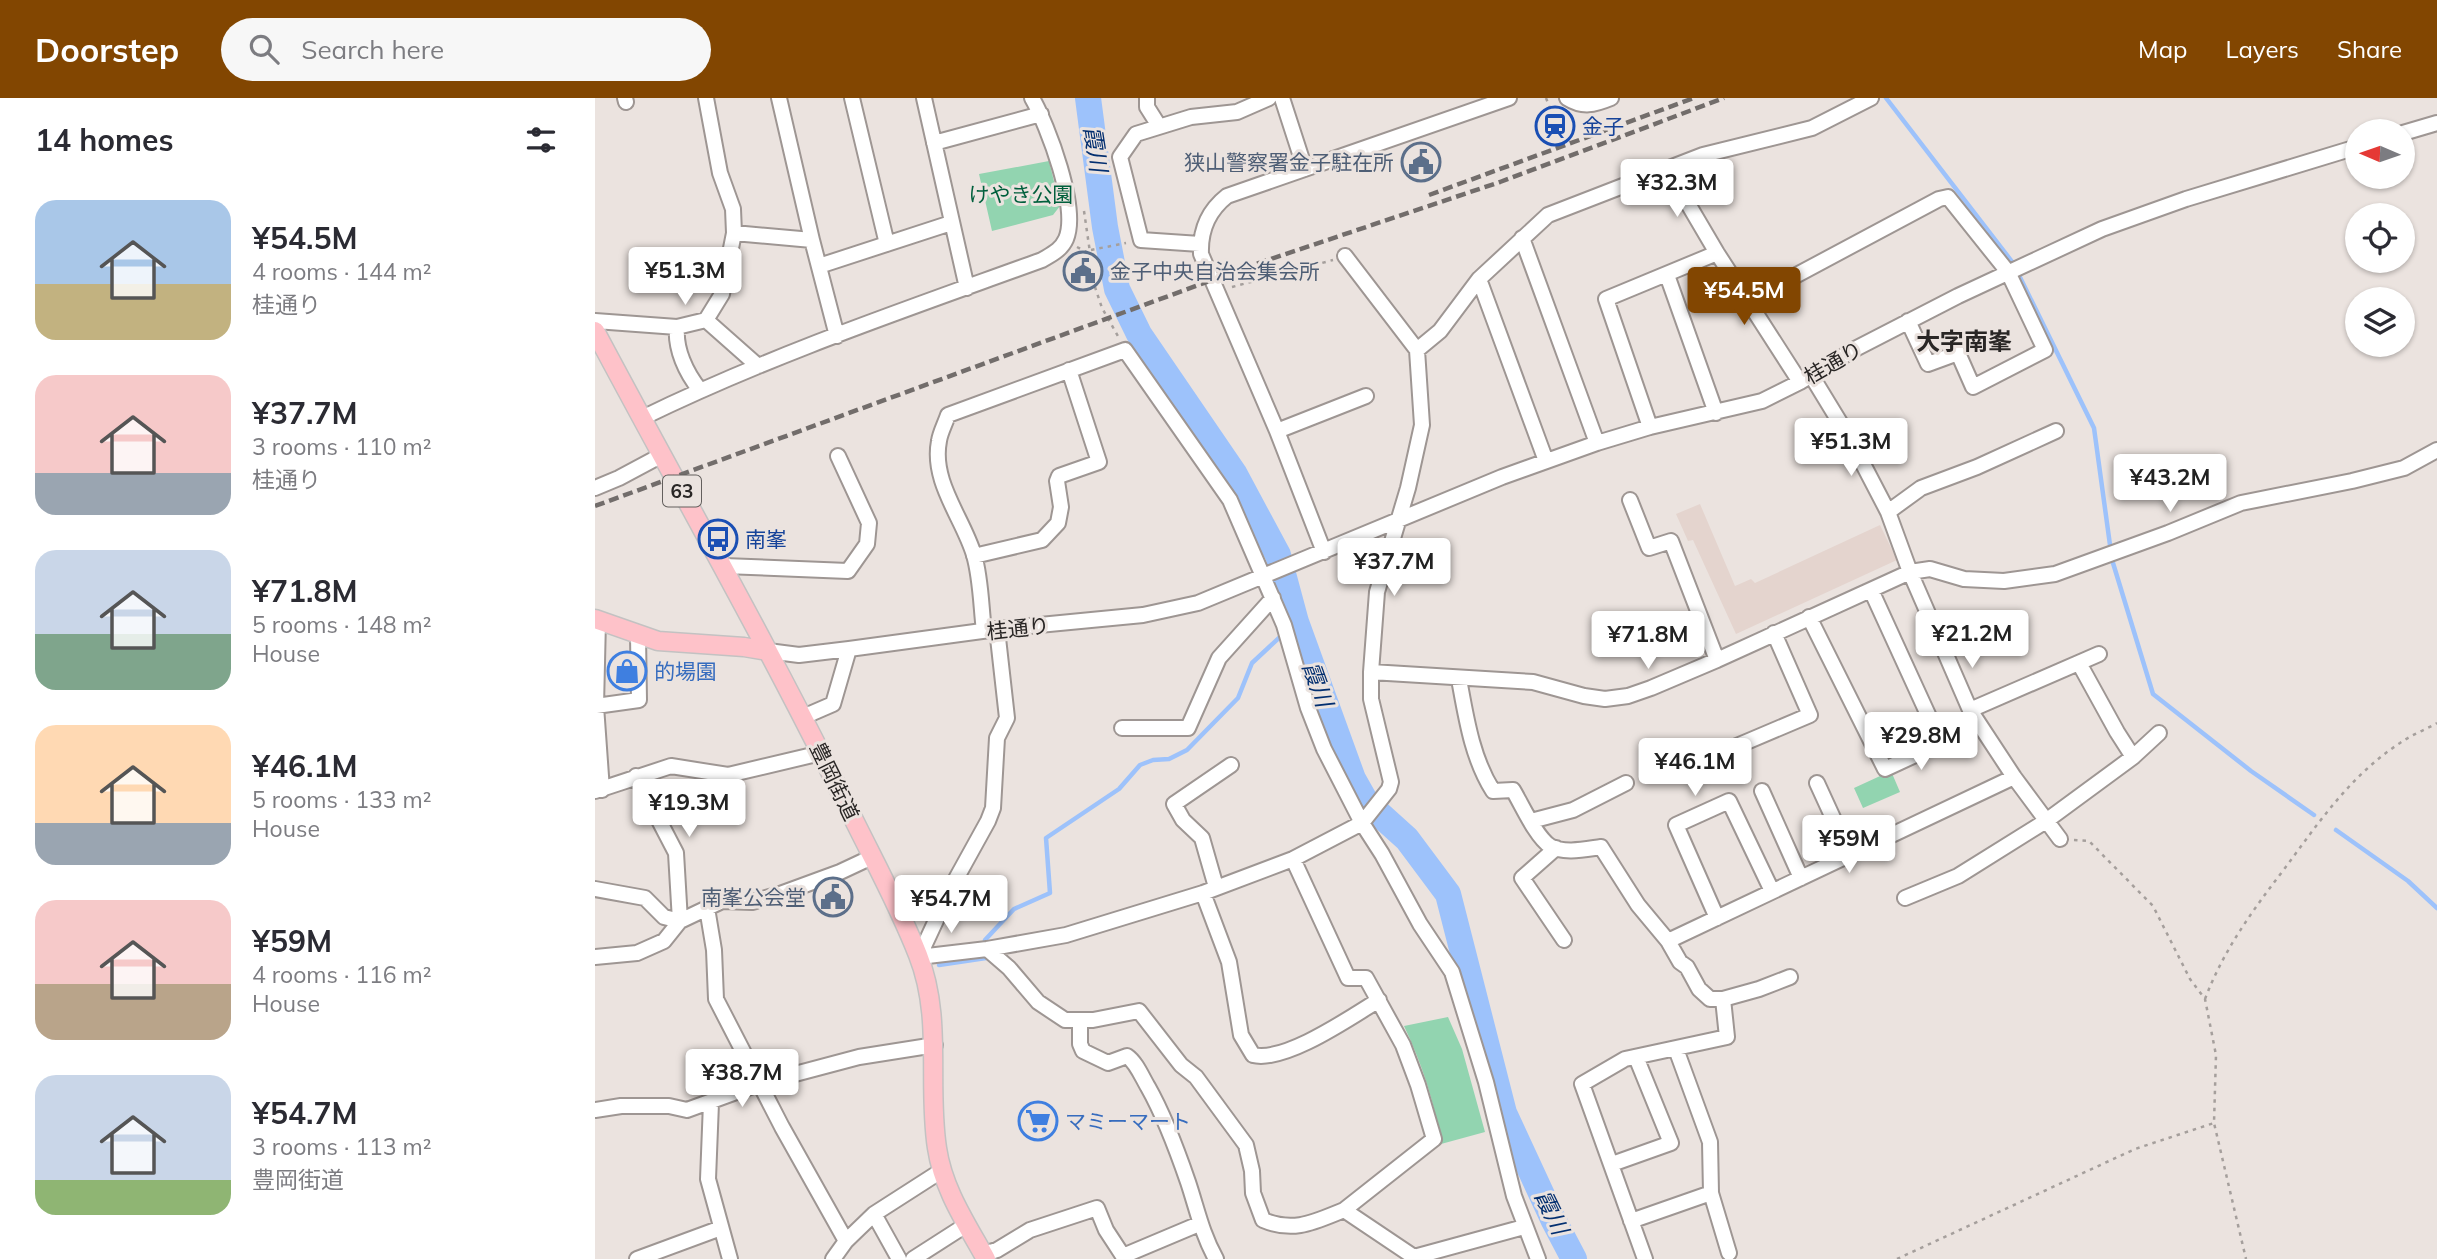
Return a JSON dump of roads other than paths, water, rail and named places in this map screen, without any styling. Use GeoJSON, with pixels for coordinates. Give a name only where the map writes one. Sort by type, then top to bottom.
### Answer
{"type":"FeatureCollection","features":[{"type":"Feature","properties":{"kind":"main road","name":"豊岡街道"},"geometry":{"type":"LineString","coordinates":[[595,331],[725,566],[821,753],[919,957],[933,1008],[935,1125],[941,1171],[984,1256]]}},
{"type":"Feature","properties":{"kind":"main road"},"geometry":{"type":"LineString","coordinates":[[597,620],[638,636],[673,643],[768,651]]}},
{"type":"Feature","properties":{"kind":"street"},"geometry":{"type":"LineString","coordinates":[[595,321],[677,327],[706,320],[722,295],[734,233],[733,209],[720,173],[706,98]]}},
{"type":"Feature","properties":{"kind":"street"},"geometry":{"type":"LineString","coordinates":[[779,98],[837,336]]}},
{"type":"Feature","properties":{"kind":"street"},"geometry":{"type":"LineString","coordinates":[[852,98],[887,244]]}},
{"type":"Feature","properties":{"kind":"street"},"geometry":{"type":"LineString","coordinates":[[924,98],[967,288]]}},
{"type":"Feature","properties":{"kind":"street"},"geometry":{"type":"LineString","coordinates":[[642,418],[758,366],[1042,260],[1056,252],[1065,241],[1069,219],[1066,198],[1053,141],[1032,98]]}},
{"type":"Feature","properties":{"kind":"street"},"geometry":{"type":"LineString","coordinates":[[1147,98],[1147,107],[1159,126]]}},
{"type":"Feature","properties":{"kind":"street"},"geometry":{"type":"LineString","coordinates":[[1200,244],[1141,240],[1120,157],[1136,134],[1191,117],[1237,111],[1269,98]]}},
{"type":"Feature","properties":{"kind":"street"},"geometry":{"type":"LineString","coordinates":[[1282,98],[1305,169]]}},
{"type":"Feature","properties":{"kind":"street"},"geometry":{"type":"LineString","coordinates":[[1324,552],[1277,431],[1215,292],[1201,254],[1203,227],[1215,205],[1227,196],[1509,98]]}},
{"type":"Feature","properties":{"kind":"street"},"geometry":{"type":"LineString","coordinates":[[1567,98],[1580,105],[1593,105],[1611,98]]}},
{"type":"Feature","properties":{"kind":"street"},"geometry":{"type":"LineString","coordinates":[[1417,350],[1440,331],[1479,279],[1548,215],[1703,155],[1812,128],[1871,98]]}},
{"type":"Feature","properties":{"kind":"street"},"geometry":{"type":"LineString","coordinates":[[934,144],[1041,114]]}},
{"type":"Feature","properties":{"kind":"street"},"geometry":{"type":"LineString","coordinates":[[2415,129],[2437,123]]}},
{"type":"Feature","properties":{"kind":"street","name":"桂通り"},"geometry":{"type":"LineString","coordinates":[[768,651],[799,655],[991,630],[1143,615],[1198,603],[1546,461],[1650,427],[1762,401],[1908,321],[2102,229],[2345,151]]}},
{"type":"Feature","properties":{"kind":"street"},"geometry":{"type":"LineString","coordinates":[[1667,168],[1748,301],[1850,439],[1888,512],[1910,572],[1970,710],[2014,777],[2060,839]]}},
{"type":"Feature","properties":{"kind":"street"},"geometry":{"type":"LineString","coordinates":[[1748,301],[1927,205],[1948,197],[2013,270],[2045,350],[1973,387],[1958,353],[1928,364],[1908,321]]}},
{"type":"Feature","properties":{"kind":"street"},"geometry":{"type":"LineString","coordinates":[[819,266],[951,223]]}},
{"type":"Feature","properties":{"kind":"street"},"geometry":{"type":"LineString","coordinates":[[734,233],[812,240]]}},
{"type":"Feature","properties":{"kind":"street"},"geometry":{"type":"LineString","coordinates":[[1522,238],[1597,443]]}},
{"type":"Feature","properties":{"kind":"street"},"geometry":{"type":"LineString","coordinates":[[1650,427],[1606,299],[1717,253]]}},
{"type":"Feature","properties":{"kind":"street"},"geometry":{"type":"LineString","coordinates":[[919,957],[988,949],[1066,935],[1210,890],[1293,859],[1361,824],[1389,789],[1391,782],[1371,699],[1371,672],[1377,592],[1422,425],[1417,350],[1345,256]]}},
{"type":"Feature","properties":{"kind":"street"},"geometry":{"type":"LineString","coordinates":[[1667,275],[1716,413]]}},
{"type":"Feature","properties":{"kind":"street"},"geometry":{"type":"LineString","coordinates":[[1479,279],[1546,461]]}},
{"type":"Feature","properties":{"kind":"street"},"geometry":{"type":"LineString","coordinates":[[706,320],[758,366]]}},
{"type":"Feature","properties":{"kind":"street"},"geometry":{"type":"LineString","coordinates":[[677,327],[675,340],[691,378],[700,390]]}},
{"type":"Feature","properties":{"kind":"street"},"geometry":{"type":"LineString","coordinates":[[919,957],[993,808],[997,738],[1007,718],[974,556],[958,515],[945,492],[938,459],[939,441],[948,415],[1125,350],[1230,500],[1284,625],[1308,708],[1324,749],[1361,824],[1420,924],[1452,972],[1486,1082],[1524,1227],[1538,1259]]}},
{"type":"Feature","properties":{"kind":"street"},"geometry":{"type":"LineString","coordinates":[[974,556],[1042,540],[1058,523],[1061,507],[1056,481],[1059,476],[1098,462],[1069,370]]}},
{"type":"Feature","properties":{"kind":"street"},"geometry":{"type":"LineString","coordinates":[[1277,431],[1366,396]]}},
{"type":"Feature","properties":{"kind":"street"},"geometry":{"type":"LineString","coordinates":[[1888,512],[1921,488],[1977,467],[2056,430]]}},
{"type":"Feature","properties":{"kind":"street"},"geometry":{"type":"LineString","coordinates":[[1371,672],[1533,682],[1584,696],[1605,699],[1627,696],[1717,660],[1910,572],[1930,569],[1964,579],[2004,581],[2055,574],[2241,503],[2404,468],[2437,450]]}},
{"type":"Feature","properties":{"kind":"street"},"geometry":{"type":"LineString","coordinates":[[595,488],[662,455]]}},
{"type":"Feature","properties":{"kind":"street"},"geometry":{"type":"LineString","coordinates":[[725,566],[848,571],[867,544],[869,523],[838,456]]}},
{"type":"Feature","properties":{"kind":"street"},"geometry":{"type":"LineString","coordinates":[[1630,500],[1649,548],[1671,541],[1717,660]]}},
{"type":"Feature","properties":{"kind":"street"},"geometry":{"type":"LineString","coordinates":[[1809,617],[1885,769],[1941,743],[1871,590]]}},
{"type":"Feature","properties":{"kind":"street"},"geometry":{"type":"LineString","coordinates":[[1122,729],[1188,728],[1219,658],[1273,598]]}},
{"type":"Feature","properties":{"kind":"street"},"geometry":{"type":"LineString","coordinates":[[597,620],[599,790],[671,765],[727,775],[821,753]]}},
{"type":"Feature","properties":{"kind":"street"},"geometry":{"type":"LineString","coordinates":[[1718,754],[1810,715],[1775,633]]}},
{"type":"Feature","properties":{"kind":"street"},"geometry":{"type":"LineString","coordinates":[[596,706],[639,700],[638,636]]}},
{"type":"Feature","properties":{"kind":"street"},"geometry":{"type":"LineString","coordinates":[[803,717],[833,704],[849,649]]}},
{"type":"Feature","properties":{"kind":"street"},"geometry":{"type":"LineString","coordinates":[[1970,710],[2099,654]]}},
{"type":"Feature","properties":{"kind":"street"},"geometry":{"type":"LineString","coordinates":[[2079,663],[2133,757]]}},
{"type":"Feature","properties":{"kind":"street"},"geometry":{"type":"LineString","coordinates":[[1459,679],[1468,727],[1486,780],[1493,791],[1513,790],[1550,846],[1567,850],[1601,847],[1638,905],[1668,941],[1699,989],[1710,999],[1723,999],[1790,977]]}},
{"type":"Feature","properties":{"kind":"street"},"geometry":{"type":"LineString","coordinates":[[1905,898],[1958,876],[2046,821],[2133,757],[2159,733]]}},
{"type":"Feature","properties":{"kind":"street"},"geometry":{"type":"LineString","coordinates":[[1231,765],[1174,804],[1183,821],[1202,838],[1210,890],[1229,962],[1241,1035],[1253,1055],[1263,1058],[1311,1042],[1379,1000]]}},
{"type":"Feature","properties":{"kind":"street"},"geometry":{"type":"LineString","coordinates":[[636,776],[676,853],[680,921]]}},
{"type":"Feature","properties":{"kind":"street"},"geometry":{"type":"LineString","coordinates":[[1668,941],[2014,777]]}},
{"type":"Feature","properties":{"kind":"street"},"geometry":{"type":"LineString","coordinates":[[1531,821],[1573,810],[1626,783]]}},
{"type":"Feature","properties":{"kind":"street"},"geometry":{"type":"LineString","coordinates":[[1817,783],[1850,855]]}},
{"type":"Feature","properties":{"kind":"street"},"geometry":{"type":"LineString","coordinates":[[1762,790],[1801,878]]}},
{"type":"Feature","properties":{"kind":"street"},"geometry":{"type":"LineString","coordinates":[[1717,918],[1676,825],[1729,801],[1772,891]]}},
{"type":"Feature","properties":{"kind":"street"},"geometry":{"type":"LineString","coordinates":[[1556,848],[1523,878],[1564,940]]}},
{"type":"Feature","properties":{"kind":"street"},"geometry":{"type":"LineString","coordinates":[[595,957],[637,953],[664,941],[680,921],[722,901],[752,902],[780,894],[872,857]]}},
{"type":"Feature","properties":{"kind":"street"},"geometry":{"type":"LineString","coordinates":[[988,949],[1009,968],[1038,1002],[1065,1020],[1093,1020],[1139,1011],[1181,1065],[1196,1077],[1246,1145],[1252,1171],[1253,1193],[1263,1220],[1276,1226],[1291,1228],[1344,1210],[1434,1139],[1410,1063],[1379,1000],[1366,978],[1348,978],[1293,859]]}},
{"type":"Feature","properties":{"kind":"street"},"geometry":{"type":"LineString","coordinates":[[595,889],[645,898],[664,918],[680,921]]}},
{"type":"Feature","properties":{"kind":"street"},"geometry":{"type":"LineString","coordinates":[[707,908],[714,950],[716,999],[782,1127],[846,1241]]}},
{"type":"Feature","properties":{"kind":"street"},"geometry":{"type":"LineString","coordinates":[[1645,1259],[1582,1084],[1625,1059],[1727,1037],[1723,999]]}},
{"type":"Feature","properties":{"kind":"street"},"geometry":{"type":"LineString","coordinates":[[1080,1020],[1080,1044],[1083,1051],[1108,1063],[1126,1056],[1142,1077],[1166,1123],[1189,1185],[1199,1224],[1216,1259]]}},
{"type":"Feature","properties":{"kind":"street"},"geometry":{"type":"LineString","coordinates":[[595,1110],[621,1106],[669,1106],[687,1110],[761,1083],[859,1057],[935,1045]]}},
{"type":"Feature","properties":{"kind":"street"},"geometry":{"type":"LineString","coordinates":[[1676,1049],[1710,1142],[1711,1193],[1729,1253]]}},
{"type":"Feature","properties":{"kind":"street"},"geometry":{"type":"LineString","coordinates":[[1612,1164],[1671,1143],[1636,1057]]}},
{"type":"Feature","properties":{"kind":"street"},"geometry":{"type":"LineString","coordinates":[[711,1103],[708,1179],[730,1259]]}},
{"type":"Feature","properties":{"kind":"street"},"geometry":{"type":"LineString","coordinates":[[833,1259],[846,1241],[874,1214],[941,1171]]}},
{"type":"Feature","properties":{"kind":"street"},"geometry":{"type":"LineString","coordinates":[[1632,1220],[1711,1193]]}},
{"type":"Feature","properties":{"kind":"street"},"geometry":{"type":"LineString","coordinates":[[984,1256],[1030,1230],[1097,1208],[1109,1236],[1123,1256],[1199,1224]]}},
{"type":"Feature","properties":{"kind":"street"},"geometry":{"type":"LineString","coordinates":[[1344,1210],[1414,1258],[1524,1227]]}},
{"type":"Feature","properties":{"kind":"street"},"geometry":{"type":"LineString","coordinates":[[874,1214],[899,1259]]}},
{"type":"Feature","properties":{"kind":"street"},"geometry":{"type":"LineString","coordinates":[[913,1259],[966,1225]]}},
{"type":"Feature","properties":{"kind":"street"},"geometry":{"type":"LineString","coordinates":[[637,1259],[721,1228]]}},
{"type":"Feature","properties":{"kind":"waterway","name":"霞川"},"geometry":{"type":"LineString","coordinates":[[1088,98],[1105,227],[1117,289],[1139,334],[1234,473],[1278,555],[1296,622],[1353,779],[1366,802],[1407,839],[1448,894],[1504,1113],[1574,1259]]}},
{"type":"Feature","properties":{"kind":"waterway"},"geometry":{"type":"LineString","coordinates":[[1886,98],[2013,263],[2094,428],[2110,545]]}},
{"type":"Feature","properties":{"kind":"waterway"},"geometry":{"type":"LineString","coordinates":[[2113,563],[2153,694],[2251,771],[2314,815]]}},
{"type":"Feature","properties":{"kind":"waterway"},"geometry":{"type":"LineString","coordinates":[[985,946],[985,940],[1014,909],[1050,893],[1046,838],[1119,789],[1140,765],[1153,760],[1169,759],[1187,750],[1238,698],[1252,663],[1296,622]]}},
{"type":"Feature","properties":{"kind":"waterway"},"geometry":{"type":"LineString","coordinates":[[2336,830],[2408,881],[2437,908]]}},
{"type":"Feature","properties":{"kind":"waterway"},"geometry":{"type":"LineString","coordinates":[[939,965],[986,958],[986,954]]}},
{"type":"Feature","properties":{"kind":"railway"},"geometry":{"type":"LineString","coordinates":[[1429,195],[1694,98]]}},
{"type":"Feature","properties":{"kind":"railway"},"geometry":{"type":"LineString","coordinates":[[595,506],[1256,264],[1500,182],[1724,98]]}},
{"type":"Feature","properties":{"kind":"place","name":"金子"},"geometry":{"type":"Point","coordinates":[1555,126]}},
{"type":"Feature","properties":{"kind":"place","name":"狭山警察署金子駐在所"},"geometry":{"type":"Point","coordinates":[1421,162]}},
{"type":"Feature","properties":{"kind":"place","name":"金子中央自治会集会所"},"geometry":{"type":"Point","coordinates":[1083,271]}},
{"type":"Feature","properties":{"kind":"place","name":"南峯"},"geometry":{"type":"Point","coordinates":[718,539]}},
{"type":"Feature","properties":{"kind":"place","name":"的場園"},"geometry":{"type":"Point","coordinates":[627,671]}},
{"type":"Feature","properties":{"kind":"place","name":"南峯公会堂"},"geometry":{"type":"Point","coordinates":[833,897]}},
{"type":"Feature","properties":{"kind":"place","name":"マミーマート"},"geometry":{"type":"Point","coordinates":[1038,1121]}},
{"type":"Feature","properties":{"kind":"district","name":"大字南峯"},"geometry":{"type":"Point","coordinates":[1964,341]}},
{"type":"Feature","properties":{"kind":"park label","name":"けやき公園"},"geometry":{"type":"Point","coordinates":[1021,194]}}]}
